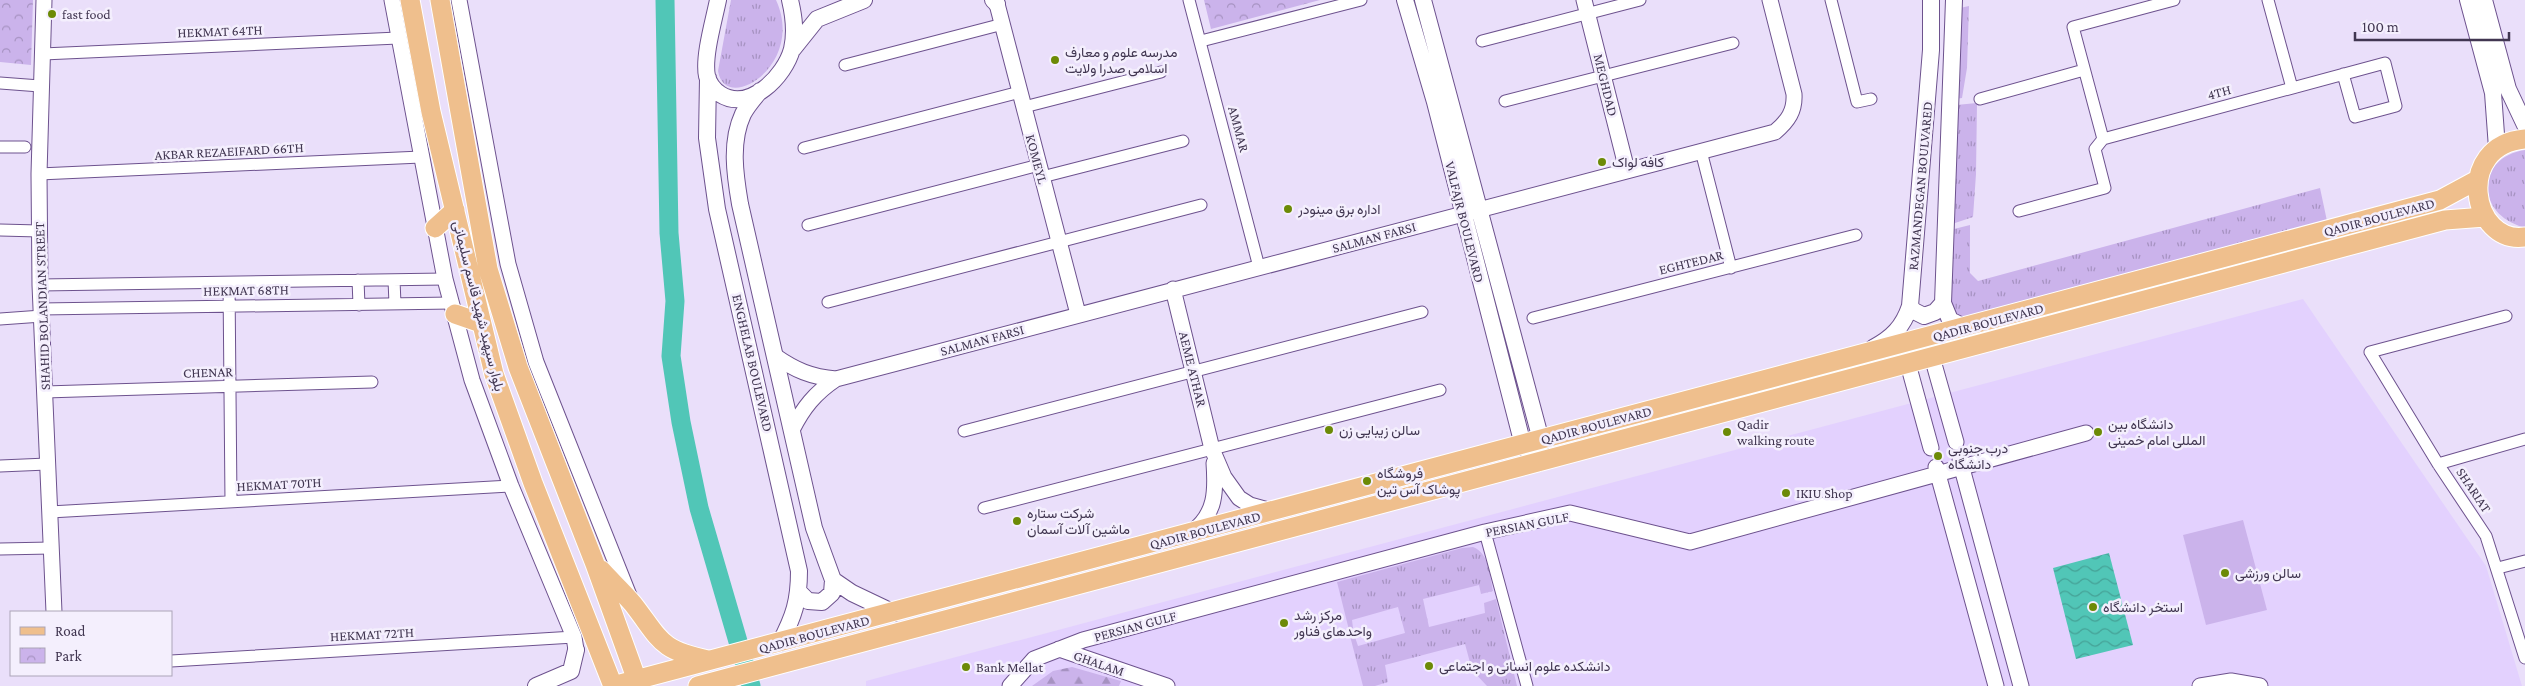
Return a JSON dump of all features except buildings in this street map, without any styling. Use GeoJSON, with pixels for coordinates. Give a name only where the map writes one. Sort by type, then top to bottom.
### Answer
{"type":"FeatureCollection","features":[{"type":"Feature","properties":{"kind":"main road","name":"ENGHELAB BOULEVARD"},"geometry":{"type":"LineString","coordinates":[[718,0],[706,70],[708,78],[708,138],[718,209],[799,571],[799,592],[795,613],[780,643]]}},
{"type":"Feature","properties":{"kind":"main road"},"geometry":{"type":"LineString","coordinates":[[790,0],[795,25],[792,51]]}},
{"type":"Feature","properties":{"kind":"main road"},"geometry":{"type":"LineString","coordinates":[[708,78],[716,91],[730,99],[746,99],[760,91],[773,80],[784,66],[792,51],[817,20],[864,0]]}},
{"type":"Feature","properties":{"kind":"main road","name":"VALFAJR BOULEVARD"},"geometry":{"type":"LineString","coordinates":[[1405,0],[1435,102],[1462,214],[1523,445]]}},
{"type":"Feature","properties":{"kind":"main road","name":"VALFAJR BOULEVARD"},"geometry":{"type":"LineString","coordinates":[[1423,0],[1541,440]]}},
{"type":"Feature","properties":{"kind":"main road","name":"RAZMANDEGAN BOULVARED"},"geometry":{"type":"LineString","coordinates":[[1866,352],[1897,332],[1905,321],[1910,306],[1931,50],[1931,0]]}},
{"type":"Feature","properties":{"kind":"main road","name":"RAZMANDEGAN BOULVARED"},"geometry":{"type":"LineString","coordinates":[[1943,303],[1954,0]]}},
{"type":"Feature","properties":{"kind":"main road"},"geometry":{"type":"LineString","coordinates":[[2468,0],[2493,93],[2497,148]]}},
{"type":"Feature","properties":{"kind":"main road"},"geometry":{"type":"LineString","coordinates":[[2484,0],[2508,89],[2525,125]]}},
{"type":"Feature","properties":{"kind":"main road"},"geometry":{"type":"LineString","coordinates":[[411,8],[420,20],[429,20],[437,16],[441,4]]}},
{"type":"Feature","properties":{"kind":"main road","name":"بلوار سپهبد شهید قاسم سلیمانی"},"geometry":{"type":"LineString","coordinates":[[441,4],[488,269],[518,367],[595,564],[638,683]]}},
{"type":"Feature","properties":{"kind":"main road","name":"بلوار سپهبد شهید قاسم سلیمانی"},"geometry":{"type":"LineString","coordinates":[[411,8],[431,112],[494,374],[530,474],[613,686]]}},
{"type":"Feature","properties":{"kind":"main road"},"geometry":{"type":"LineString","coordinates":[[418,43],[431,34],[447,38]]}},
{"type":"Feature","properties":{"kind":"main road","name":"ENGHELAB BOULEVARD"},"geometry":{"type":"LineString","coordinates":[[760,91],[744,114],[736,139],[735,171],[814,528],[833,580]]}},
{"type":"Feature","properties":{"kind":"main road"},"geometry":{"type":"LineString","coordinates":[[2523,240],[2499,231],[2485,217],[2478,199],[2477,180],[2484,162],[2497,148],[2514,140],[2525,139]]}},
{"type":"Feature","properties":{"kind":"main road","name":"QADIR BOULEVARD"},"geometry":{"type":"LineString","coordinates":[[613,686],[672,678],[713,660],[1866,352],[1966,328],[2440,200],[2477,180]]}},
{"type":"Feature","properties":{"kind":"main road"},"geometry":{"type":"LineString","coordinates":[[435,228],[455,210]]}},
{"type":"Feature","properties":{"kind":"main road","name":"QADIR BOULEVARD"},"geometry":{"type":"LineString","coordinates":[[698,686],[720,682],[785,663],[2445,220],[2485,217]]}},
{"type":"Feature","properties":{"kind":"main road"},"geometry":{"type":"LineString","coordinates":[[2269,246],[2274,265]]}},
{"type":"Feature","properties":{"kind":"main road"},"geometry":{"type":"LineString","coordinates":[[1910,306],[1918,314],[1924,316],[1935,312],[1943,303],[1950,320],[1966,328]]}},
{"type":"Feature","properties":{"kind":"main road"},"geometry":{"type":"LineString","coordinates":[[453,308],[481,322]]}},
{"type":"Feature","properties":{"kind":"main road"},"geometry":{"type":"LineString","coordinates":[[1538,463],[1541,440]]}},
{"type":"Feature","properties":{"kind":"main road"},"geometry":{"type":"LineString","coordinates":[[1523,445],[1538,463]]}},
{"type":"Feature","properties":{"kind":"main road"},"geometry":{"type":"LineString","coordinates":[[595,564],[632,604],[655,637],[665,646],[677,653],[713,660]]}},
{"type":"Feature","properties":{"kind":"main road"},"geometry":{"type":"LineString","coordinates":[[799,592],[808,602],[822,602],[832,593],[833,580],[852,593],[894,613]]}},
{"type":"Feature","properties":{"kind":"main road"},"geometry":{"type":"LineString","coordinates":[[536,686],[571,671],[575,644]]}},
{"type":"Feature","properties":{"kind":"street","name":"SHAHID BOLANDIAN STREET"},"geometry":{"type":"LineString","coordinates":[[44,0],[40,86],[40,285],[54,611]]}},
{"type":"Feature","properties":{"kind":"street"},"geometry":{"type":"LineString","coordinates":[[392,0],[445,278],[472,380],[511,486],[575,644]]}},
{"type":"Feature","properties":{"kind":"street"},"geometry":{"type":"LineString","coordinates":[[459,0],[508,264],[518,300],[536,362],[632,604]]}},
{"type":"Feature","properties":{"kind":"street","name":"AMMAR"},"geometry":{"type":"LineString","coordinates":[[1189,0],[1259,267]]}},
{"type":"Feature","properties":{"kind":"street"},"geometry":{"type":"LineString","coordinates":[[1201,41],[1361,0]]}},
{"type":"Feature","properties":{"kind":"street"},"geometry":{"type":"LineString","coordinates":[[1482,41],[1585,7],[1640,0]]}},
{"type":"Feature","properties":{"kind":"street","name":"SALMAN FARSI"},"geometry":{"type":"LineString","coordinates":[[792,430],[802,409],[817,391],[836,379],[1775,132],[1785,124],[1794,105],[1794,94],[1770,0]]}},
{"type":"Feature","properties":{"kind":"street"},"geometry":{"type":"LineString","coordinates":[[1831,0],[1857,102],[1871,99]]}},
{"type":"Feature","properties":{"kind":"street"},"geometry":{"type":"LineString","coordinates":[[2019,212],[2105,188],[2095,149],[2103,140],[2073,27],[2174,0]]}},
{"type":"Feature","properties":{"kind":"street"},"geometry":{"type":"LineString","coordinates":[[2268,0],[2292,88]]}},
{"type":"Feature","properties":{"kind":"street","name":"KOMEYL"},"geometry":{"type":"LineString","coordinates":[[996,1],[1078,314]]}},
{"type":"Feature","properties":{"kind":"street","name":"MEGHDAD"},"geometry":{"type":"LineString","coordinates":[[1585,7],[1628,170]]}},
{"type":"Feature","properties":{"kind":"street"},"geometry":{"type":"LineString","coordinates":[[845,65],[1003,24]]}},
{"type":"Feature","properties":{"kind":"street","name":"HEKMAT 64TH"},"geometry":{"type":"LineString","coordinates":[[42,54],[398,38]]}},
{"type":"Feature","properties":{"kind":"street"},"geometry":{"type":"LineString","coordinates":[[1505,101],[1733,43]]}},
{"type":"Feature","properties":{"kind":"street","name":"4TH"},"geometry":{"type":"LineString","coordinates":[[2103,140],[2343,74],[2384,63],[2396,106],[2355,117],[2343,74]]}},
{"type":"Feature","properties":{"kind":"street"},"geometry":{"type":"LineString","coordinates":[[1980,99],[2084,70]]}},
{"type":"Feature","properties":{"kind":"street"},"geometry":{"type":"LineString","coordinates":[[1024,107],[1161,72]]}},
{"type":"Feature","properties":{"kind":"street"},"geometry":{"type":"LineString","coordinates":[[0,83],[40,86]]}},
{"type":"Feature","properties":{"kind":"street"},"geometry":{"type":"LineString","coordinates":[[804,148],[1020,92]]}},
{"type":"Feature","properties":{"kind":"street"},"geometry":{"type":"LineString","coordinates":[[808,225],[1041,171],[1183,141]]}},
{"type":"Feature","properties":{"kind":"street"},"geometry":{"type":"LineString","coordinates":[[0,146],[25,147]]}},
{"type":"Feature","properties":{"kind":"street"},"geometry":{"type":"LineString","coordinates":[[1701,151],[1731,268]]}},
{"type":"Feature","properties":{"kind":"street","name":"AKBAR REZAEIFARD 66TH"},"geometry":{"type":"LineString","coordinates":[[39,174],[421,157]]}},
{"type":"Feature","properties":{"kind":"street"},"geometry":{"type":"LineString","coordinates":[[828,302],[1201,205]]}},
{"type":"Feature","properties":{"kind":"street"},"geometry":{"type":"LineString","coordinates":[[0,230],[40,231]]}},
{"type":"Feature","properties":{"kind":"street","name":"EGHTEDAR"},"geometry":{"type":"LineString","coordinates":[[1533,318],[1856,235]]}},
{"type":"Feature","properties":{"kind":"street","name":"HEKMAT 68TH"},"geometry":{"type":"LineString","coordinates":[[40,285],[445,278]]}},
{"type":"Feature","properties":{"kind":"street"},"geometry":{"type":"LineString","coordinates":[[358,280],[359,304]]}},
{"type":"Feature","properties":{"kind":"street"},"geometry":{"type":"LineString","coordinates":[[394,280],[395,304]]}},
{"type":"Feature","properties":{"kind":"street"},"geometry":{"type":"LineString","coordinates":[[229,283],[232,502]]}},
{"type":"Feature","properties":{"kind":"street","name":"AEME ATHAR"},"geometry":{"type":"LineString","coordinates":[[1173,289],[1212,449],[1215,493],[1212,505],[1203,522],[1190,534]]}},
{"type":"Feature","properties":{"kind":"street","name":"HEKMAT 68TH"},"geometry":{"type":"LineString","coordinates":[[0,319],[42,312],[229,305],[395,304],[453,308]]}},
{"type":"Feature","properties":{"kind":"street"},"geometry":{"type":"LineString","coordinates":[[964,431],[1422,312]]}},
{"type":"Feature","properties":{"kind":"street","name":"SHARIAT"},"geometry":{"type":"LineString","coordinates":[[2506,316],[2370,352],[2438,464],[2486,536],[2498,568],[2525,658]]}},
{"type":"Feature","properties":{"kind":"street","name":"SALMAN FARSI"},"geometry":{"type":"LineString","coordinates":[[775,356],[796,370],[815,377],[836,379]]}},
{"type":"Feature","properties":{"kind":"street"},"geometry":{"type":"LineString","coordinates":[[1932,357],[1956,442]]}},
{"type":"Feature","properties":{"kind":"street"},"geometry":{"type":"LineString","coordinates":[[1908,364],[1931,448]]}},
{"type":"Feature","properties":{"kind":"street","name":"CHENAR"},"geometry":{"type":"LineString","coordinates":[[45,392],[372,382]]}},
{"type":"Feature","properties":{"kind":"street"},"geometry":{"type":"LineString","coordinates":[[984,508],[1440,390]]}},
{"type":"Feature","properties":{"kind":"street","name":"PERSIAN GULF"},"geometry":{"type":"LineString","coordinates":[[1010,686],[1034,659],[1082,640],[1485,532],[1570,513],[1690,542],[1937,470],[2086,433]]}},
{"type":"Feature","properties":{"kind":"street"},"geometry":{"type":"LineString","coordinates":[[2438,464],[2525,439]]}},
{"type":"Feature","properties":{"kind":"street","name":"AEME ATHAR"},"geometry":{"type":"LineString","coordinates":[[1212,449],[1224,477],[1239,498],[1250,505],[1275,511]]}},
{"type":"Feature","properties":{"kind":"street"},"geometry":{"type":"LineString","coordinates":[[0,466],[48,464]]}},
{"type":"Feature","properties":{"kind":"street"},"geometry":{"type":"LineString","coordinates":[[1961,464],[2020,686]]}},
{"type":"Feature","properties":{"kind":"street"},"geometry":{"type":"LineString","coordinates":[[1937,470],[1996,686]]}},
{"type":"Feature","properties":{"kind":"street","name":"HEKMAT 70TH"},"geometry":{"type":"LineString","coordinates":[[50,512],[511,486]]}},
{"type":"Feature","properties":{"kind":"street"},"geometry":{"type":"LineString","coordinates":[[1485,532],[1527,686]]}},
{"type":"Feature","properties":{"kind":"street"},"geometry":{"type":"LineString","coordinates":[[0,549],[51,548]]}},
{"type":"Feature","properties":{"kind":"street"},"geometry":{"type":"LineString","coordinates":[[2498,568],[2525,561]]}},
{"type":"Feature","properties":{"kind":"street","name":"HEKMAT 72TH"},"geometry":{"type":"LineString","coordinates":[[172,661],[575,644]]}},
{"type":"Feature","properties":{"kind":"street","name":"GHALAM"},"geometry":{"type":"LineString","coordinates":[[1059,649],[1167,686]]}},
{"type":"Feature","properties":{"kind":"street"},"geometry":{"type":"LineString","coordinates":[[2200,686],[2231,681],[2260,686]]}},
{"type":"Feature","properties":{"kind":"shaded area","name":"دانشگاه بین المللی امام خمینی"},"geometry":{"type":"Polygon","coordinates":[[[2303,299],[2486,566],[2522,686],[866,686],[866,681],[2303,299]]]}},
{"type":"Feature","properties":{"kind":"green space"},"geometry":{"type":"Polygon","coordinates":[[[0,0],[33,0],[31,65],[0,62],[0,0]]]}},
{"type":"Feature","properties":{"kind":"green space"},"geometry":{"type":"Polygon","coordinates":[[[731,0],[776,0],[782,24],[781,45],[773,63],[761,76],[747,85],[734,88],[724,83],[718,71],[731,0]]]}},
{"type":"Feature","properties":{"kind":"green space"},"geometry":{"type":"Polygon","coordinates":[[[1204,0],[1320,0],[1211,29],[1204,0]]]}},
{"type":"Feature","properties":{"kind":"green space"},"geometry":{"type":"Polygon","coordinates":[[[1969,6],[1967,68],[1962,98],[1955,99],[1960,8],[1969,6]]]}},
{"type":"Feature","properties":{"kind":"green space"},"geometry":{"type":"Polygon","coordinates":[[[1977,103],[1973,217],[1952,224],[1956,105],[1977,103]]]}},
{"type":"Feature","properties":{"kind":"green space"},"geometry":{"type":"Polygon","coordinates":[[[2525,150],[2525,227],[2523,227],[2507,220],[2496,210],[2490,199],[2488,186],[2490,174],[2497,163],[2509,155],[2525,150]]]}},
{"type":"Feature","properties":{"kind":"green space"},"geometry":{"type":"Polygon","coordinates":[[[2320,188],[2327,221],[1963,319],[1953,319],[1946,298],[1950,230],[1970,225],[1970,273],[1978,281],[2320,188]]]}},
{"type":"Feature","properties":{"kind":"green space","name":"سالن ورزشی"},"geometry":{"type":"Polygon","coordinates":[[[2243,520],[2267,610],[2206,625],[2183,535],[2243,520]]]}},
{"type":"Feature","properties":{"kind":"green space"},"geometry":{"type":"Polygon","coordinates":[[[1473,547],[1486,560],[1493,591],[1481,594],[1479,585],[1423,599],[1429,627],[1485,613],[1484,603],[1496,599],[1517,686],[1487,686],[1472,670],[1465,644],[1385,665],[1388,682],[1375,686],[1363,686],[1350,636],[1354,634],[1358,646],[1405,633],[1398,607],[1352,620],[1353,628],[1349,630],[1337,582],[1462,548],[1473,547]]]}},
{"type":"Feature","properties":{"kind":"green space"},"geometry":{"type":"Polygon","coordinates":[[[1072,667],[1121,681],[1119,686],[1032,686],[1053,671],[1072,667]]]}},
{"type":"Feature","properties":{"kind":"water","name":"استخر دانشگاه"},"geometry":{"type":"Polygon","coordinates":[[[2109,553],[2133,645],[2076,659],[2053,568],[2109,553]]]}},
{"type":"Feature","properties":{"kind":"waterway"},"geometry":{"type":"LineString","coordinates":[[665,0],[669,233],[675,301],[671,356],[681,422],[699,508],[751,686]]}},
{"type":"Feature","properties":{"kind":"place","name":"fast food"},"geometry":{"type":"Point","coordinates":[52,14]}},
{"type":"Feature","properties":{"kind":"place","name":"مدرسه علوم و معارف اسلامی صدرا ولایت"},"geometry":{"type":"Point","coordinates":[1055,60]}},
{"type":"Feature","properties":{"kind":"place","name":"کافه لواک"},"geometry":{"type":"Point","coordinates":[1602,162]}},
{"type":"Feature","properties":{"kind":"place","name":"اداره برق مینودر"},"geometry":{"type":"Point","coordinates":[1288,209]}},
{"type":"Feature","properties":{"kind":"place","name":"سالن زیبایی زن"},"geometry":{"type":"Point","coordinates":[1329,430]}},
{"type":"Feature","properties":{"kind":"place","name":"Qadir walking route"},"geometry":{"type":"Point","coordinates":[1727,432]}},
{"type":"Feature","properties":{"kind":"place","name":"دانشگاه بین المللی امام خمینی"},"geometry":{"type":"Point","coordinates":[2098,432]}},
{"type":"Feature","properties":{"kind":"place","name":"درب جنوبی دانشگاه"},"geometry":{"type":"Point","coordinates":[1938,456]}},
{"type":"Feature","properties":{"kind":"place","name":"فروشگاه پوشاک آس تین"},"geometry":{"type":"Point","coordinates":[1367,481]}},
{"type":"Feature","properties":{"kind":"place","name":"IKIU Shop"},"geometry":{"type":"Point","coordinates":[1786,493]}},
{"type":"Feature","properties":{"kind":"place","name":"شرکت ستاره ماشین آلات آسمان"},"geometry":{"type":"Point","coordinates":[1017,521]}},
{"type":"Feature","properties":{"kind":"place","name":"سالن ورزشی"},"geometry":{"type":"Point","coordinates":[2225,573]}},
{"type":"Feature","properties":{"kind":"place","name":"استخر دانشگاه"},"geometry":{"type":"Point","coordinates":[2093,607]}},
{"type":"Feature","properties":{"kind":"place","name":"مرکز رشد واحدهای فناور"},"geometry":{"type":"Point","coordinates":[1284,623]}},
{"type":"Feature","properties":{"kind":"place","name":"دانشکده علوم انسانی و اجتماعی"},"geometry":{"type":"Point","coordinates":[1429,666]}},
{"type":"Feature","properties":{"kind":"place","name":"Bank Mellat"},"geometry":{"type":"Point","coordinates":[966,667]}}]}
